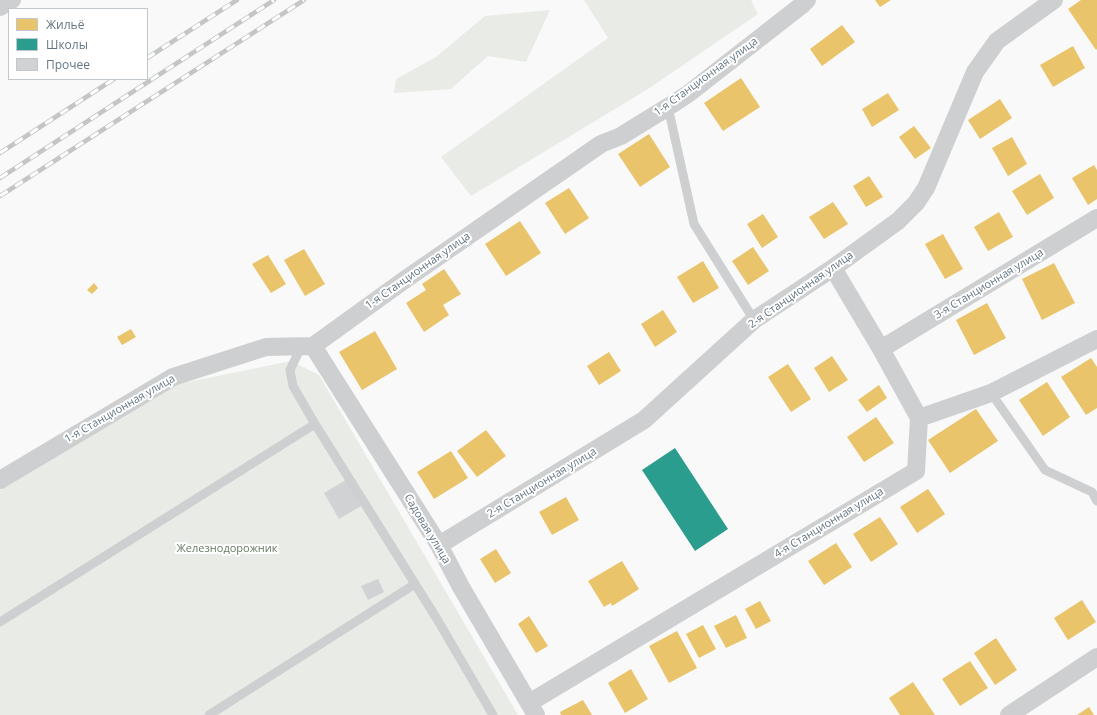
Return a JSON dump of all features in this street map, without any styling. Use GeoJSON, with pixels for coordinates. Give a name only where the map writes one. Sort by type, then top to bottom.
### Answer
{"type":"FeatureCollection","features":[{"type":"Feature","properties":{"kind":"street"},"geometry":{"type":"LineString","coordinates":[[0,8],[12,0]]}},
{"type":"Feature","properties":{"kind":"street","name":"1-я Станционная улица"},"geometry":{"type":"LineString","coordinates":[[0,480],[173,377],[266,347],[307,346],[601,144],[621,136],[668,107],[754,43],[807,0]]}},
{"type":"Feature","properties":{"kind":"street","name":"2-я Станционная улица"},"geometry":{"type":"LineString","coordinates":[[439,545],[644,420],[754,320],[833,268],[898,221],[916,203],[926,188],[975,72],[997,41],[1054,0]]}},
{"type":"Feature","properties":{"kind":"street","name":"3-я Станционная улица"},"geometry":{"type":"LineString","coordinates":[[881,349],[1097,218]]}},
{"type":"Feature","properties":{"kind":"street"},"geometry":{"type":"LineString","coordinates":[[833,268],[881,349],[919,418],[991,393],[1097,339]]}},
{"type":"Feature","properties":{"kind":"street","name":"Садовая улица"},"geometry":{"type":"LineString","coordinates":[[307,346],[439,545],[461,587],[532,709]]}},
{"type":"Feature","properties":{"kind":"street","name":"4-я Станционная улица"},"geometry":{"type":"LineString","coordinates":[[532,709],[916,471],[919,418]]}},
{"type":"Feature","properties":{"kind":"street"},"geometry":{"type":"LineString","coordinates":[[1009,715],[1097,657]]}},
{"type":"Feature","properties":{"kind":"lane"},"geometry":{"type":"LineString","coordinates":[[668,107],[694,224],[754,320]]}},
{"type":"Feature","properties":{"kind":"lane"},"geometry":{"type":"LineString","coordinates":[[307,346],[290,370],[294,386],[315,424],[415,584],[493,715]]}},
{"type":"Feature","properties":{"kind":"lane"},"geometry":{"type":"LineString","coordinates":[[991,393],[1045,470],[1092,492],[1097,500]]}},
{"type":"Feature","properties":{"kind":"lane"},"geometry":{"type":"LineString","coordinates":[[0,622],[315,424]]}},
{"type":"Feature","properties":{"kind":"lane"},"geometry":{"type":"LineString","coordinates":[[209,715],[415,584]]}},
{"type":"Feature","properties":{"kind":"green space"},"geometry":{"type":"Polygon","coordinates":[[[584,0],[751,0],[758,14],[648,89],[471,196],[441,157],[608,38],[584,0]]]}},
{"type":"Feature","properties":{"kind":"green space"},"geometry":{"type":"Polygon","coordinates":[[[550,10],[526,62],[488,56],[451,89],[394,93],[396,79],[436,57],[485,16],[550,10]]]}},
{"type":"Feature","properties":{"kind":"green space","name":"Железнодорожник"},"geometry":{"type":"Polygon","coordinates":[[[291,361],[319,375],[518,715],[0,715],[0,490],[178,384],[291,361]]]}},
{"type":"Feature","properties":{"kind":"building: Жильё"},"geometry":{"type":"Polygon","coordinates":[[[875,0],[891,0],[880,7],[875,0]]]}},
{"type":"Feature","properties":{"kind":"building: Жильё"},"geometry":{"type":"Polygon","coordinates":[[[1081,0],[1097,0],[1096,50],[1068,9],[1081,0]]]}},
{"type":"Feature","properties":{"kind":"building: Жильё"},"geometry":{"type":"Polygon","coordinates":[[[842,25],[855,42],[822,66],[810,49],[842,25]]]}},
{"type":"Feature","properties":{"kind":"building: Жильё"},"geometry":{"type":"Polygon","coordinates":[[[1073,46],[1085,68],[1053,87],[1040,65],[1073,46]]]}},
{"type":"Feature","properties":{"kind":"building: Жильё"},"geometry":{"type":"Polygon","coordinates":[[[741,78],[760,107],[723,131],[704,103],[741,78]]]}},
{"type":"Feature","properties":{"kind":"building: Жильё"},"geometry":{"type":"Polygon","coordinates":[[[888,93],[899,110],[872,127],[862,109],[888,93]]]}},
{"type":"Feature","properties":{"kind":"building: Жильё"},"geometry":{"type":"Polygon","coordinates":[[[1000,99],[1012,118],[980,139],[968,120],[1000,99]]]}},
{"type":"Feature","properties":{"kind":"building: Жильё"},"geometry":{"type":"Polygon","coordinates":[[[914,126],[931,148],[915,159],[899,137],[914,126]]]}},
{"type":"Feature","properties":{"kind":"building: Жильё"},"geometry":{"type":"Polygon","coordinates":[[[649,134],[670,167],[640,187],[618,154],[649,134]]]}},
{"type":"Feature","properties":{"kind":"building: Жильё"},"geometry":{"type":"Polygon","coordinates":[[[1012,137],[1027,164],[1008,176],[992,148],[1012,137]]]}},
{"type":"Feature","properties":{"kind":"building: Жильё"},"geometry":{"type":"Polygon","coordinates":[[[1094,165],[1097,170],[1097,199],[1088,205],[1072,178],[1094,165]]]}},
{"type":"Feature","properties":{"kind":"building: Жильё"},"geometry":{"type":"Polygon","coordinates":[[[1040,174],[1054,198],[1027,215],[1012,191],[1040,174]]]}},
{"type":"Feature","properties":{"kind":"building: Жильё"},"geometry":{"type":"Polygon","coordinates":[[[869,176],[883,197],[866,207],[853,186],[869,176]]]}},
{"type":"Feature","properties":{"kind":"building: Жильё"},"geometry":{"type":"Polygon","coordinates":[[[569,188],[589,218],[565,234],[545,203],[569,188]]]}},
{"type":"Feature","properties":{"kind":"building: Жильё"},"geometry":{"type":"Polygon","coordinates":[[[833,202],[848,224],[824,239],[809,217],[833,202]]]}},
{"type":"Feature","properties":{"kind":"building: Жильё"},"geometry":{"type":"Polygon","coordinates":[[[999,212],[1013,237],[988,251],[974,227],[999,212]]]}},
{"type":"Feature","properties":{"kind":"building: Жильё"},"geometry":{"type":"Polygon","coordinates":[[[763,214],[778,237],[762,248],[747,224],[763,214]]]}},
{"type":"Feature","properties":{"kind":"building: Жильё"},"geometry":{"type":"Polygon","coordinates":[[[520,221],[541,253],[506,276],[485,244],[520,221]]]}},
{"type":"Feature","properties":{"kind":"building: Жильё"},"geometry":{"type":"Polygon","coordinates":[[[943,234],[963,269],[945,279],[925,244],[943,234]]]}},
{"type":"Feature","properties":{"kind":"building: Жильё"},"geometry":{"type":"Polygon","coordinates":[[[753,247],[769,271],[748,285],[732,261],[753,247]]]}},
{"type":"Feature","properties":{"kind":"building: Жильё"},"geometry":{"type":"Polygon","coordinates":[[[304,249],[325,284],[305,296],[284,260],[304,249]]]}},
{"type":"Feature","properties":{"kind":"building: Жильё"},"geometry":{"type":"Polygon","coordinates":[[[268,255],[286,284],[271,293],[252,264],[268,255]]]}},
{"type":"Feature","properties":{"kind":"building: Жильё"},"geometry":{"type":"Polygon","coordinates":[[[703,261],[719,288],[693,303],[677,277],[703,261]]]}},
{"type":"Feature","properties":{"kind":"building: Жильё"},"geometry":{"type":"Polygon","coordinates":[[[1054,263],[1075,303],[1042,320],[1022,279],[1054,263]]]}},
{"type":"Feature","properties":{"kind":"building: Жильё"},"geometry":{"type":"Polygon","coordinates":[[[444,269],[461,294],[443,305],[449,315],[424,332],[406,303],[426,290],[422,284],[444,269]]]}},
{"type":"Feature","properties":{"kind":"building: Жильё"},"geometry":{"type":"Polygon","coordinates":[[[94,283],[98,288],[92,294],[87,290],[94,283]]]}},
{"type":"Feature","properties":{"kind":"building: Жильё"},"geometry":{"type":"Polygon","coordinates":[[[987,303],[1006,338],[974,355],[956,320],[987,303]]]}},
{"type":"Feature","properties":{"kind":"building: Жильё"},"geometry":{"type":"Polygon","coordinates":[[[663,310],[677,332],[655,347],[641,324],[663,310]]]}},
{"type":"Feature","properties":{"kind":"building: Жильё"},"geometry":{"type":"Polygon","coordinates":[[[131,329],[136,337],[122,345],[117,337],[131,329]]]}},
{"type":"Feature","properties":{"kind":"building: Жильё"},"geometry":{"type":"Polygon","coordinates":[[[375,331],[397,369],[362,390],[339,352],[375,331]]]}},
{"type":"Feature","properties":{"kind":"building: Жильё"},"geometry":{"type":"Polygon","coordinates":[[[609,352],[621,371],[599,385],[587,366],[609,352]]]}},
{"type":"Feature","properties":{"kind":"building: Жильё"},"geometry":{"type":"Polygon","coordinates":[[[832,356],[848,380],[829,392],[814,368],[832,356]]]}},
{"type":"Feature","properties":{"kind":"building: Жильё"},"geometry":{"type":"Polygon","coordinates":[[[1091,358],[1097,367],[1097,408],[1086,415],[1061,377],[1091,358]]]}},
{"type":"Feature","properties":{"kind":"building: Жильё"},"geometry":{"type":"Polygon","coordinates":[[[788,364],[811,399],[791,412],[768,377],[788,364]]]}},
{"type":"Feature","properties":{"kind":"building: Жильё"},"geometry":{"type":"Polygon","coordinates":[[[1047,382],[1070,417],[1043,436],[1019,400],[1047,382]]]}},
{"type":"Feature","properties":{"kind":"building: Жильё"},"geometry":{"type":"Polygon","coordinates":[[[879,385],[887,398],[867,412],[858,400],[879,385]]]}},
{"type":"Feature","properties":{"kind":"building: Жильё"},"geometry":{"type":"Polygon","coordinates":[[[976,409],[998,441],[950,473],[928,440],[976,409]]]}},
{"type":"Feature","properties":{"kind":"building: Жильё"},"geometry":{"type":"Polygon","coordinates":[[[876,417],[894,443],[864,462],[847,437],[876,417]]]}},
{"type":"Feature","properties":{"kind":"building: Жильё"},"geometry":{"type":"Polygon","coordinates":[[[486,430],[506,456],[477,477],[457,451],[486,430]]]}},
{"type":"Feature","properties":{"kind":"building: Жильё"},"geometry":{"type":"Polygon","coordinates":[[[451,451],[468,478],[434,499],[417,472],[451,451]]]}},
{"type":"Feature","properties":{"kind":"building: Жильё"},"geometry":{"type":"Polygon","coordinates":[[[928,489],[945,514],[917,533],[900,507],[928,489]]]}},
{"type":"Feature","properties":{"kind":"building: Жильё"},"geometry":{"type":"Polygon","coordinates":[[[566,497],[579,520],[552,535],[539,512],[566,497]]]}},
{"type":"Feature","properties":{"kind":"building: Жильё"},"geometry":{"type":"Polygon","coordinates":[[[880,517],[898,544],[871,562],[853,534],[880,517]]]}},
{"type":"Feature","properties":{"kind":"building: Жильё"},"geometry":{"type":"Polygon","coordinates":[[[836,543],[852,567],[824,585],[808,561],[836,543]]]}},
{"type":"Feature","properties":{"kind":"building: Жильё"},"geometry":{"type":"Polygon","coordinates":[[[496,549],[511,573],[495,583],[480,559],[496,549]]]}},
{"type":"Feature","properties":{"kind":"building: Жильё"},"geometry":{"type":"Polygon","coordinates":[[[622,561],[639,589],[612,606],[611,603],[604,607],[588,581],[622,561]]]}},
{"type":"Feature","properties":{"kind":"building: Жильё"},"geometry":{"type":"Polygon","coordinates":[[[1082,600],[1096,622],[1068,640],[1054,618],[1082,600]]]}},
{"type":"Feature","properties":{"kind":"building: Жильё"},"geometry":{"type":"Polygon","coordinates":[[[760,601],[771,621],[756,629],[745,609],[760,601]]]}},
{"type":"Feature","properties":{"kind":"building: Жильё"},"geometry":{"type":"Polygon","coordinates":[[[736,615],[747,638],[726,648],[714,626],[736,615]]]}},
{"type":"Feature","properties":{"kind":"building: Жильё"},"geometry":{"type":"Polygon","coordinates":[[[529,616],[548,646],[536,653],[518,624],[529,616]]]}},
{"type":"Feature","properties":{"kind":"building: Жильё"},"geometry":{"type":"Polygon","coordinates":[[[703,625],[716,649],[699,658],[686,634],[703,625]]]}},
{"type":"Feature","properties":{"kind":"building: Жильё"},"geometry":{"type":"Polygon","coordinates":[[[677,631],[697,668],[669,683],[649,646],[677,631]]]}},
{"type":"Feature","properties":{"kind":"building: Жильё"},"geometry":{"type":"Polygon","coordinates":[[[996,638],[1017,670],[995,685],[974,653],[996,638]]]}},
{"type":"Feature","properties":{"kind":"building: Жильё"},"geometry":{"type":"Polygon","coordinates":[[[970,661],[988,688],[960,706],[942,679],[970,661]]]}},
{"type":"Feature","properties":{"kind":"building: Жильё"},"geometry":{"type":"Polygon","coordinates":[[[631,669],[648,699],[625,713],[608,683],[631,669]]]}},
{"type":"Feature","properties":{"kind":"building: Жильё"},"geometry":{"type":"Polygon","coordinates":[[[913,682],[935,715],[900,715],[889,698],[913,682]]]}},
{"type":"Feature","properties":{"kind":"building: Жильё"},"geometry":{"type":"Polygon","coordinates":[[[583,700],[592,715],[561,715],[560,712],[583,700]]]}},
{"type":"Feature","properties":{"kind":"building: Жильё"},"geometry":{"type":"Polygon","coordinates":[[[1089,707],[1094,715],[1077,715],[1089,707]]]}},
{"type":"Feature","properties":{"kind":"building: Школы"},"geometry":{"type":"Polygon","coordinates":[[[675,448],[728,529],[695,551],[642,470],[675,448]]]}},
{"type":"Feature","properties":{"kind":"building: Прочее"},"geometry":{"type":"Polygon","coordinates":[[[346,480],[361,506],[339,519],[324,493],[346,480]]]}},
{"type":"Feature","properties":{"kind":"building: Прочее"},"geometry":{"type":"Polygon","coordinates":[[[378,579],[384,592],[368,600],[361,586],[378,579]]]}},
{"type":"Feature","properties":{"kind":"railway"},"geometry":{"type":"LineString","coordinates":[[148,57],[237,0]]}},
{"type":"Feature","properties":{"kind":"railway"},"geometry":{"type":"LineString","coordinates":[[0,178],[274,0]]}},
{"type":"Feature","properties":{"kind":"railway"},"geometry":{"type":"LineString","coordinates":[[0,196],[304,0]]}},
{"type":"Feature","properties":{"kind":"railway"},"geometry":{"type":"LineString","coordinates":[[0,153],[112,80]]}}]}
